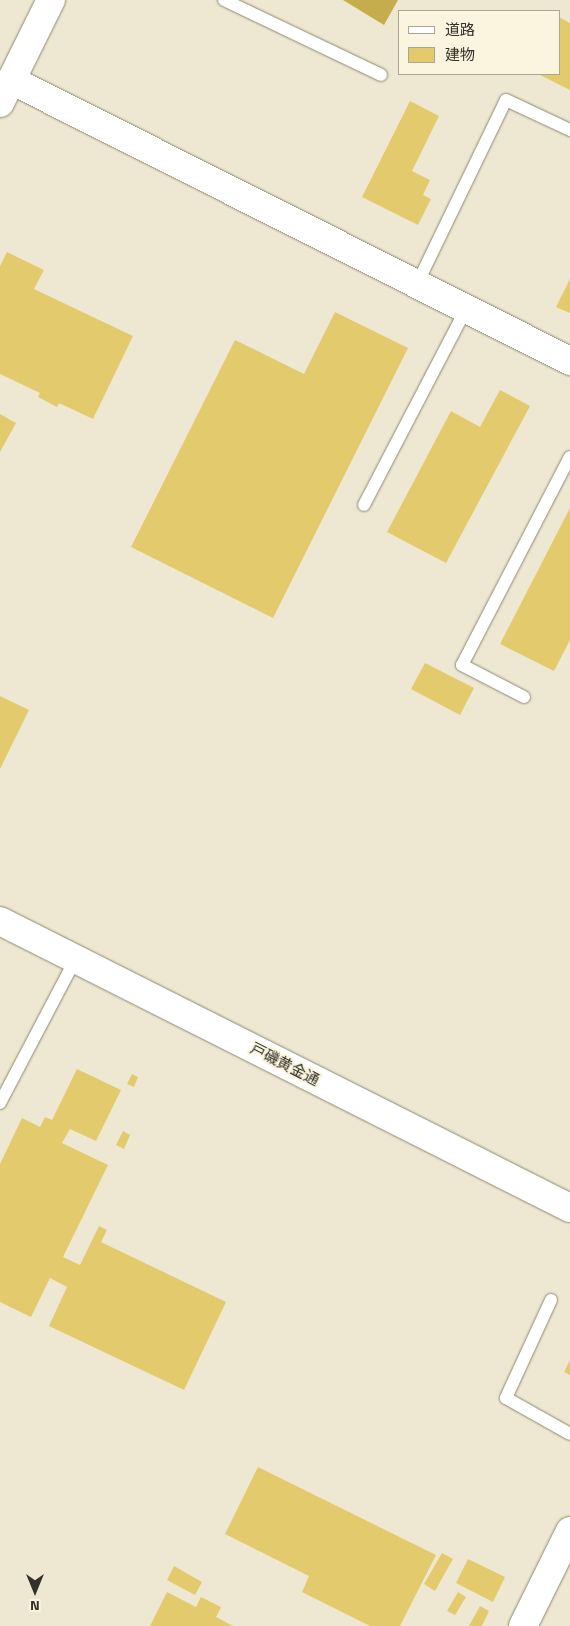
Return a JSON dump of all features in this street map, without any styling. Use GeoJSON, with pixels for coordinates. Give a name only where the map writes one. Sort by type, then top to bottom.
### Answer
{"type":"FeatureCollection","features":[{"type":"Feature","properties":{"kind":"street"},"geometry":{"type":"LineString","coordinates":[[51,0],[6,92],[417,284],[570,361]]}},
{"type":"Feature","properties":{"kind":"street","name":"戸磯黄金通"},"geometry":{"type":"LineString","coordinates":[[0,921],[570,1208]]}},
{"type":"Feature","properties":{"kind":"street"},"geometry":{"type":"LineString","coordinates":[[523,1626],[563,1565],[570,1531]]}},
{"type":"Feature","properties":{"kind":"lane"},"geometry":{"type":"LineString","coordinates":[[224,0],[381,75]]}},
{"type":"Feature","properties":{"kind":"lane"},"geometry":{"type":"LineString","coordinates":[[417,284],[506,100],[570,130]]}},
{"type":"Feature","properties":{"kind":"lane"},"geometry":{"type":"LineString","coordinates":[[364,505],[466,309]]}},
{"type":"Feature","properties":{"kind":"lane"},"geometry":{"type":"LineString","coordinates":[[524,697],[462,665],[570,457]]}},
{"type":"Feature","properties":{"kind":"lane"},"geometry":{"type":"LineString","coordinates":[[0,1103],[76,958]]}},
{"type":"Feature","properties":{"kind":"lane"},"geometry":{"type":"LineString","coordinates":[[551,1300],[506,1398],[570,1434]]}},
{"type":"Feature","properties":{"kind":"shaded area"},"geometry":{"type":"Polygon","coordinates":[[[343,0],[398,0],[384,25],[343,0]]]}},
{"type":"Feature","properties":{"kind":"building"},"geometry":{"type":"Polygon","coordinates":[[[560,18],[570,23],[570,90],[540,75],[560,75],[560,18]]]}},
{"type":"Feature","properties":{"kind":"building"},"geometry":{"type":"Polygon","coordinates":[[[410,101],[439,116],[412,171],[430,180],[423,195],[431,199],[418,225],[362,197],[410,101]]]}},
{"type":"Feature","properties":{"kind":"building"},"geometry":{"type":"Polygon","coordinates":[[[7,252],[44,270],[34,289],[133,336],[93,419],[59,403],[57,407],[38,397],[40,393],[0,374],[0,266],[7,252]]]}},
{"type":"Feature","properties":{"kind":"building"},"geometry":{"type":"Polygon","coordinates":[[[570,279],[570,313],[556,307],[570,279]]]}},
{"type":"Feature","properties":{"kind":"building"},"geometry":{"type":"Polygon","coordinates":[[[335,312],[408,348],[273,618],[131,547],[235,340],[304,374],[335,312]]]}},
{"type":"Feature","properties":{"kind":"building"},"geometry":{"type":"Polygon","coordinates":[[[500,390],[530,406],[446,563],[387,532],[451,411],[480,427],[500,390]]]}},
{"type":"Feature","properties":{"kind":"building"},"geometry":{"type":"Polygon","coordinates":[[[0,414],[16,423],[0,452],[0,414]]]}},
{"type":"Feature","properties":{"kind":"building"},"geometry":{"type":"Polygon","coordinates":[[[570,508],[570,640],[554,671],[500,644],[570,508]]]}},
{"type":"Feature","properties":{"kind":"building"},"geometry":{"type":"Polygon","coordinates":[[[425,663],[474,688],[460,715],[411,689],[425,663]]]}},
{"type":"Feature","properties":{"kind":"building"},"geometry":{"type":"Polygon","coordinates":[[[0,696],[29,710],[0,769],[0,696]]]}},
{"type":"Feature","properties":{"kind":"building"},"geometry":{"type":"Polygon","coordinates":[[[77,1069],[121,1090],[96,1141],[70,1129],[62,1143],[108,1165],[63,1257],[80,1265],[99,1226],[107,1230],[101,1242],[226,1302],[184,1390],[49,1326],[67,1287],[50,1278],[31,1317],[0,1302],[0,1164],[22,1118],[40,1127],[45,1117],[52,1120],[77,1069]]]}},
{"type":"Feature","properties":{"kind":"building"},"geometry":{"type":"Polygon","coordinates":[[[132,1074],[138,1077],[134,1087],[127,1084],[132,1074]]]}},
{"type":"Feature","properties":{"kind":"building"},"geometry":{"type":"Polygon","coordinates":[[[123,1131],[130,1135],[124,1149],[116,1145],[123,1131]]]}},
{"type":"Feature","properties":{"kind":"building"},"geometry":{"type":"Polygon","coordinates":[[[570,1360],[570,1375],[564,1372],[570,1360]]]}},
{"type":"Feature","properties":{"kind":"building"},"geometry":{"type":"Polygon","coordinates":[[[258,1467],[436,1555],[400,1626],[370,1626],[302,1592],[309,1576],[225,1534],[258,1467]]]}},
{"type":"Feature","properties":{"kind":"building"},"geometry":{"type":"Polygon","coordinates":[[[442,1553],[453,1559],[435,1591],[424,1584],[442,1553]]]}},
{"type":"Feature","properties":{"kind":"building"},"geometry":{"type":"Polygon","coordinates":[[[468,1559],[505,1577],[493,1602],[456,1583],[468,1559]]]}},
{"type":"Feature","properties":{"kind":"building"},"geometry":{"type":"Polygon","coordinates":[[[174,1566],[202,1582],[195,1595],[167,1580],[174,1566]]]}},
{"type":"Feature","properties":{"kind":"building"},"geometry":{"type":"Polygon","coordinates":[[[167,1592],[196,1607],[201,1597],[221,1607],[216,1617],[233,1626],[150,1626],[167,1592]]]}},
{"type":"Feature","properties":{"kind":"building"},"geometry":{"type":"Polygon","coordinates":[[[458,1592],[466,1597],[455,1615],[447,1611],[458,1592]]]}},
{"type":"Feature","properties":{"kind":"building"},"geometry":{"type":"Polygon","coordinates":[[[480,1606],[489,1611],[482,1626],[469,1626],[480,1606]]]}}]}
